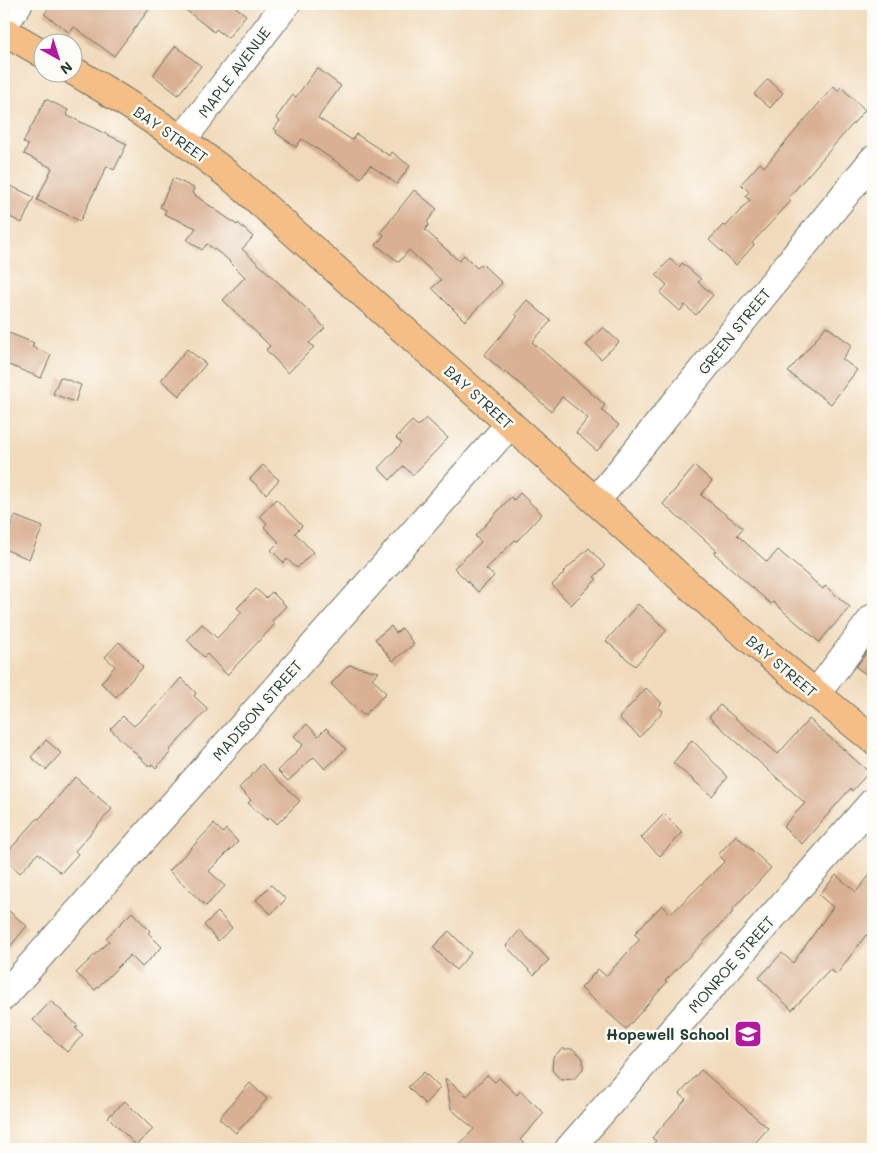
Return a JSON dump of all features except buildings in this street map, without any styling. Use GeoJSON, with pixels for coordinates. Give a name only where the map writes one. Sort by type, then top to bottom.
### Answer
{"type":"FeatureCollection","features":[{"type":"Feature","properties":{"kind":"main road"},"geometry":{"type":"LineString","coordinates":[[4,31],[32,47]]}},
{"type":"Feature","properties":{"kind":"main road","name":"BAY STREET"},"geometry":{"type":"LineString","coordinates":[[82,76],[182,140],[210,160],[253,196],[732,624],[873,740]]}},
{"type":"Feature","properties":{"kind":"street"},"geometry":{"type":"LineString","coordinates":[[4,24],[18,4]]}},
{"type":"Feature","properties":{"kind":"street","name":"MAPLE AVENUE"},"geometry":{"type":"LineString","coordinates":[[182,140],[286,4]]}},
{"type":"Feature","properties":{"kind":"street","name":"GREEN STREET"},"geometry":{"type":"LineString","coordinates":[[596,502],[873,160]]}},
{"type":"Feature","properties":{"kind":"street","name":"MADISON STREET"},"geometry":{"type":"LineString","coordinates":[[6,991],[510,424]]}},
{"type":"Feature","properties":{"kind":"street"},"geometry":{"type":"LineString","coordinates":[[816,694],[873,618]]}},
{"type":"Feature","properties":{"kind":"street","name":"MONROE STREET"},"geometry":{"type":"LineString","coordinates":[[569,1149],[873,802]]}},
{"type":"Feature","properties":{"kind":"place","name":"Hopewell School"},"geometry":{"type":"Point","coordinates":[748,1034]}}]}
